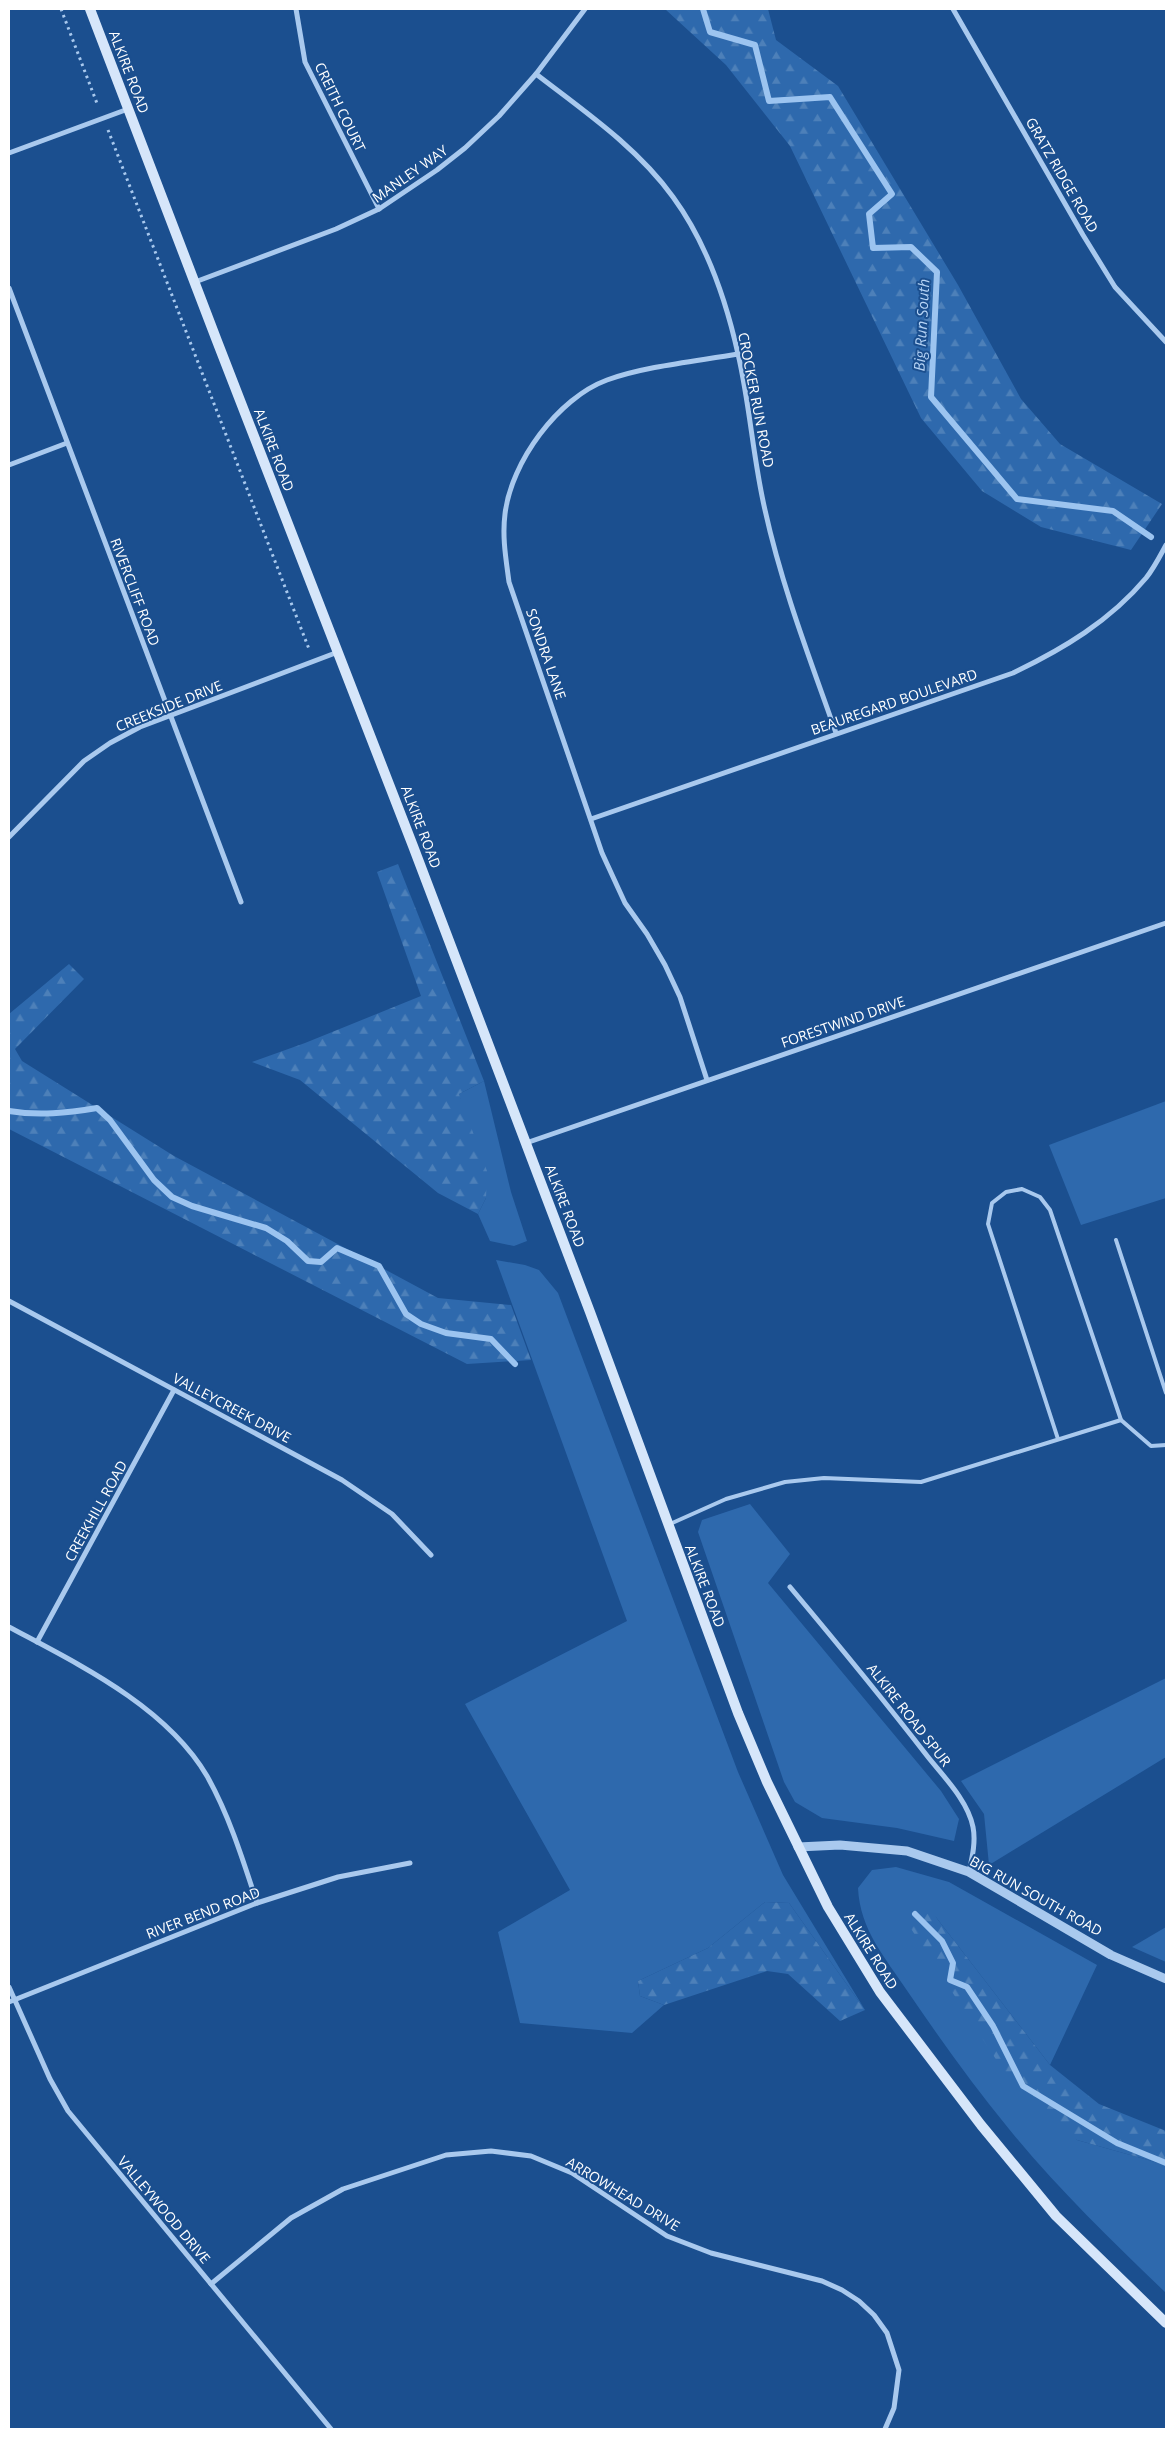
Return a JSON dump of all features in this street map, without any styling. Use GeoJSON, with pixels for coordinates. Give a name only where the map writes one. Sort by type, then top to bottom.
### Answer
{"type":"FeatureCollection","features":[{"type":"Feature","properties":{"kind":"main road","name":"ALKIRE ROAD"},"geometry":{"type":"LineString","coordinates":[[90,9],[194,282],[339,652],[526,1143],[738,1713],[767,1782],[828,1907],[852,1950],[880,1992],[950,2086],[1056,2216],[1166,2323]]}},
{"type":"Feature","properties":{"kind":"street","name":"CREITH COURT"},"geometry":{"type":"LineString","coordinates":[[296,9],[305,62],[379,210]]}},
{"type":"Feature","properties":{"kind":"street","name":"MANLEY WAY"},"geometry":{"type":"LineString","coordinates":[[194,282],[336,229],[379,210],[466,148],[499,116],[536,74],[585,9]]}},
{"type":"Feature","properties":{"kind":"street","name":"GRATZ RIDGE ROAD"},"geometry":{"type":"LineString","coordinates":[[953,9],[1083,235],[1115,286],[1166,342]]}},
{"type":"Feature","properties":{"kind":"street","name":"CROCKER RUN ROAD"},"geometry":{"type":"LineString","coordinates":[[536,74],[625,145],[673,196],[691,224],[719,288],[738,354],[764,508],[782,579],[836,733]]}},
{"type":"Feature","properties":{"kind":"street"},"geometry":{"type":"LineString","coordinates":[[9,153],[129,108]]}},
{"type":"Feature","properties":{"kind":"street","name":"RIVERCLIFF ROAD"},"geometry":{"type":"LineString","coordinates":[[9,288],[241,902]]}},
{"type":"Feature","properties":{"kind":"street","name":"SONDRA LANE"},"geometry":{"type":"LineString","coordinates":[[707,1080],[680,998],[647,934],[625,903],[602,853],[509,582],[504,548],[505,513],[514,481],[529,448],[550,421],[578,398],[606,380],[738,354]]}},
{"type":"Feature","properties":{"kind":"street"},"geometry":{"type":"LineString","coordinates":[[9,465],[67,443]]}},
{"type":"Feature","properties":{"kind":"street","name":"BEAUREGARD BOULEVARD"},"geometry":{"type":"LineString","coordinates":[[591,819],[1013,673],[1056,652],[1096,626],[1147,577],[1166,545]]}},
{"type":"Feature","properties":{"kind":"street","name":"CREEKSIDE DRIVE"},"geometry":{"type":"LineString","coordinates":[[9,837],[59,785],[96,751],[140,727],[339,652]]}},
{"type":"Feature","properties":{"kind":"street","name":"FORESTWIND DRIVE"},"geometry":{"type":"LineString","coordinates":[[526,1143],[1166,923]]}},
{"type":"Feature","properties":{"kind":"street","name":"VALLEYCREEK DRIVE"},"geometry":{"type":"LineString","coordinates":[[9,1301],[342,1480],[392,1514],[431,1555]]}},
{"type":"Feature","properties":{"kind":"street","name":"CREEKHILL ROAD"},"geometry":{"type":"LineString","coordinates":[[37,1642],[174,1390]]}},
{"type":"Feature","properties":{"kind":"street","name":"ALKIRE ROAD SPUR"},"geometry":{"type":"LineString","coordinates":[[790,1587],[892,1710],[952,1787],[968,1813],[973,1827],[974,1844],[969,1872]]}},
{"type":"Feature","properties":{"kind":"street"},"geometry":{"type":"LineString","coordinates":[[9,1627],[135,1700],[186,1746],[206,1774],[222,1804],[257,1903]]}},
{"type":"Feature","properties":{"kind":"street","name":"BIG RUN SOUTH ROAD"},"geometry":{"type":"LineString","coordinates":[[798,1847],[840,1845],[906,1851],[969,1872],[1111,1955],[1166,1979]]}},
{"type":"Feature","properties":{"kind":"street","name":"RIVER BEND ROAD"},"geometry":{"type":"LineString","coordinates":[[11,2001],[257,1903],[338,1877],[410,1863]]}},
{"type":"Feature","properties":{"kind":"street","name":"VALLEYWOOD DRIVE"},"geometry":{"type":"LineString","coordinates":[[9,1987],[11,2001],[68,2111],[331,2429]]}},
{"type":"Feature","properties":{"kind":"street","name":"ARROWHEAD DRIVE"},"geometry":{"type":"LineString","coordinates":[[211,2284],[291,2218],[344,2189],[446,2155],[491,2151],[531,2156],[572,2173],[667,2236],[711,2253],[822,2281],[859,2301],[874,2315],[887,2333],[898,2370],[894,2408],[885,2429]]}},
{"type":"Feature","properties":{"kind":"lane"},"geometry":{"type":"LineString","coordinates":[[1058,1439],[988,1224],[992,1203],[1006,1192],[1022,1189],[1040,1197],[1050,1210],[1121,1420],[1151,1446],[1166,1445]]}},
{"type":"Feature","properties":{"kind":"lane"},"geometry":{"type":"LineString","coordinates":[[1116,1240],[1166,1393]]}},
{"type":"Feature","properties":{"kind":"lane"},"geometry":{"type":"LineString","coordinates":[[668,1524],[726,1499],[786,1482],[824,1478],[921,1482],[1121,1420]]}},
{"type":"Feature","properties":{"kind":"path"},"geometry":{"type":"LineString","coordinates":[[61,9],[314,661]]}},
{"type":"Feature","properties":{"kind":"green space"},"geometry":{"type":"Polygon","coordinates":[[[665,9],[768,9],[776,40],[838,86],[958,285],[1021,399],[1060,444],[1162,504],[1131,550],[1041,527],[982,491],[921,418],[790,146],[726,65],[665,9]]]}},
{"type":"Feature","properties":{"kind":"green space"},"geometry":{"type":"Polygon","coordinates":[[[398,864],[484,1081],[459,1094],[487,1171],[486,1198],[478,1214],[438,1193],[300,1080],[252,1062],[305,1043],[421,996],[377,872],[398,864]]]}},
{"type":"Feature","properties":{"kind":"green space"},"geometry":{"type":"Polygon","coordinates":[[[69,964],[84,979],[15,1049],[22,1061],[174,1156],[438,1298],[511,1305],[531,1360],[467,1364],[9,1129],[9,1014],[69,964]]]}},
{"type":"Feature","properties":{"kind":"green space"},"geometry":{"type":"Polygon","coordinates":[[[484,1081],[511,1192],[527,1241],[514,1246],[490,1241],[478,1214],[486,1198],[459,1094],[484,1081]]]}},
{"type":"Feature","properties":{"kind":"green space"},"geometry":{"type":"Polygon","coordinates":[[[1166,1101],[1166,1198],[1081,1225],[1049,1145],[1166,1101]]]}},
{"type":"Feature","properties":{"kind":"green space"},"geometry":{"type":"Polygon","coordinates":[[[496,1260],[525,1265],[539,1270],[558,1293],[738,1772],[783,1875],[865,2010],[789,1903],[765,1902],[708,1948],[638,1981],[640,1996],[664,2005],[632,2033],[520,2023],[498,1932],[570,1890],[465,1704],[627,1621],[496,1260]]]}},
{"type":"Feature","properties":{"kind":"green space"},"geometry":{"type":"Polygon","coordinates":[[[750,1504],[790,1554],[768,1583],[941,1791],[959,1819],[954,1841],[897,1828],[822,1818],[795,1802],[784,1782],[698,1532],[702,1520],[750,1504]]]}},
{"type":"Feature","properties":{"kind":"green space"},"geometry":{"type":"Polygon","coordinates":[[[1166,1678],[1166,1757],[989,1865],[984,1814],[961,1781],[1166,1678]]]}},
{"type":"Feature","properties":{"kind":"green space"},"geometry":{"type":"Polygon","coordinates":[[[896,1867],[949,1882],[1097,1965],[1050,2065],[935,1916],[1077,2140],[1166,2165],[1166,2293],[1105,2234],[1027,2151],[957,2062],[875,1943],[863,1917],[858,1888],[872,1870],[896,1867]]]}},
{"type":"Feature","properties":{"kind":"green space"},"geometry":{"type":"Polygon","coordinates":[[[765,1902],[789,1903],[865,2010],[840,2021],[788,1974],[767,1971],[664,2005],[640,1996],[638,1981],[708,1948],[765,1902]]]}},
{"type":"Feature","properties":{"kind":"green space"},"geometry":{"type":"Polygon","coordinates":[[[910,1909],[935,1916],[1050,2065],[1099,2104],[1166,2131],[1166,2165],[1077,2140],[1012,2084],[906,1921],[910,1909]]]}},
{"type":"Feature","properties":{"kind":"green space"},"geometry":{"type":"Polygon","coordinates":[[[1166,1927],[1166,1962],[1132,1947],[1166,1927]]]}},
{"type":"Feature","properties":{"kind":"waterway","name":"Big Run South"},"geometry":{"type":"LineString","coordinates":[[703,9],[710,32],[755,45],[769,101],[830,97],[892,194],[869,214],[873,248],[911,247],[937,272],[931,397],[1017,499],[1113,511],[1151,537]]}},
{"type":"Feature","properties":{"kind":"waterway"},"geometry":{"type":"LineString","coordinates":[[9,1111],[53,1113],[97,1108],[110,1120],[154,1180],[172,1197],[192,1206],[266,1228],[287,1241],[308,1261],[321,1262],[337,1248],[379,1266],[406,1314],[421,1324],[446,1333],[491,1339],[515,1364]]}},
{"type":"Feature","properties":{"kind":"waterway"},"geometry":{"type":"LineString","coordinates":[[915,1914],[942,1941],[953,1963],[950,1980],[967,1987],[993,2026],[1023,2086],[1117,2143],[1166,2163]]}}]}
